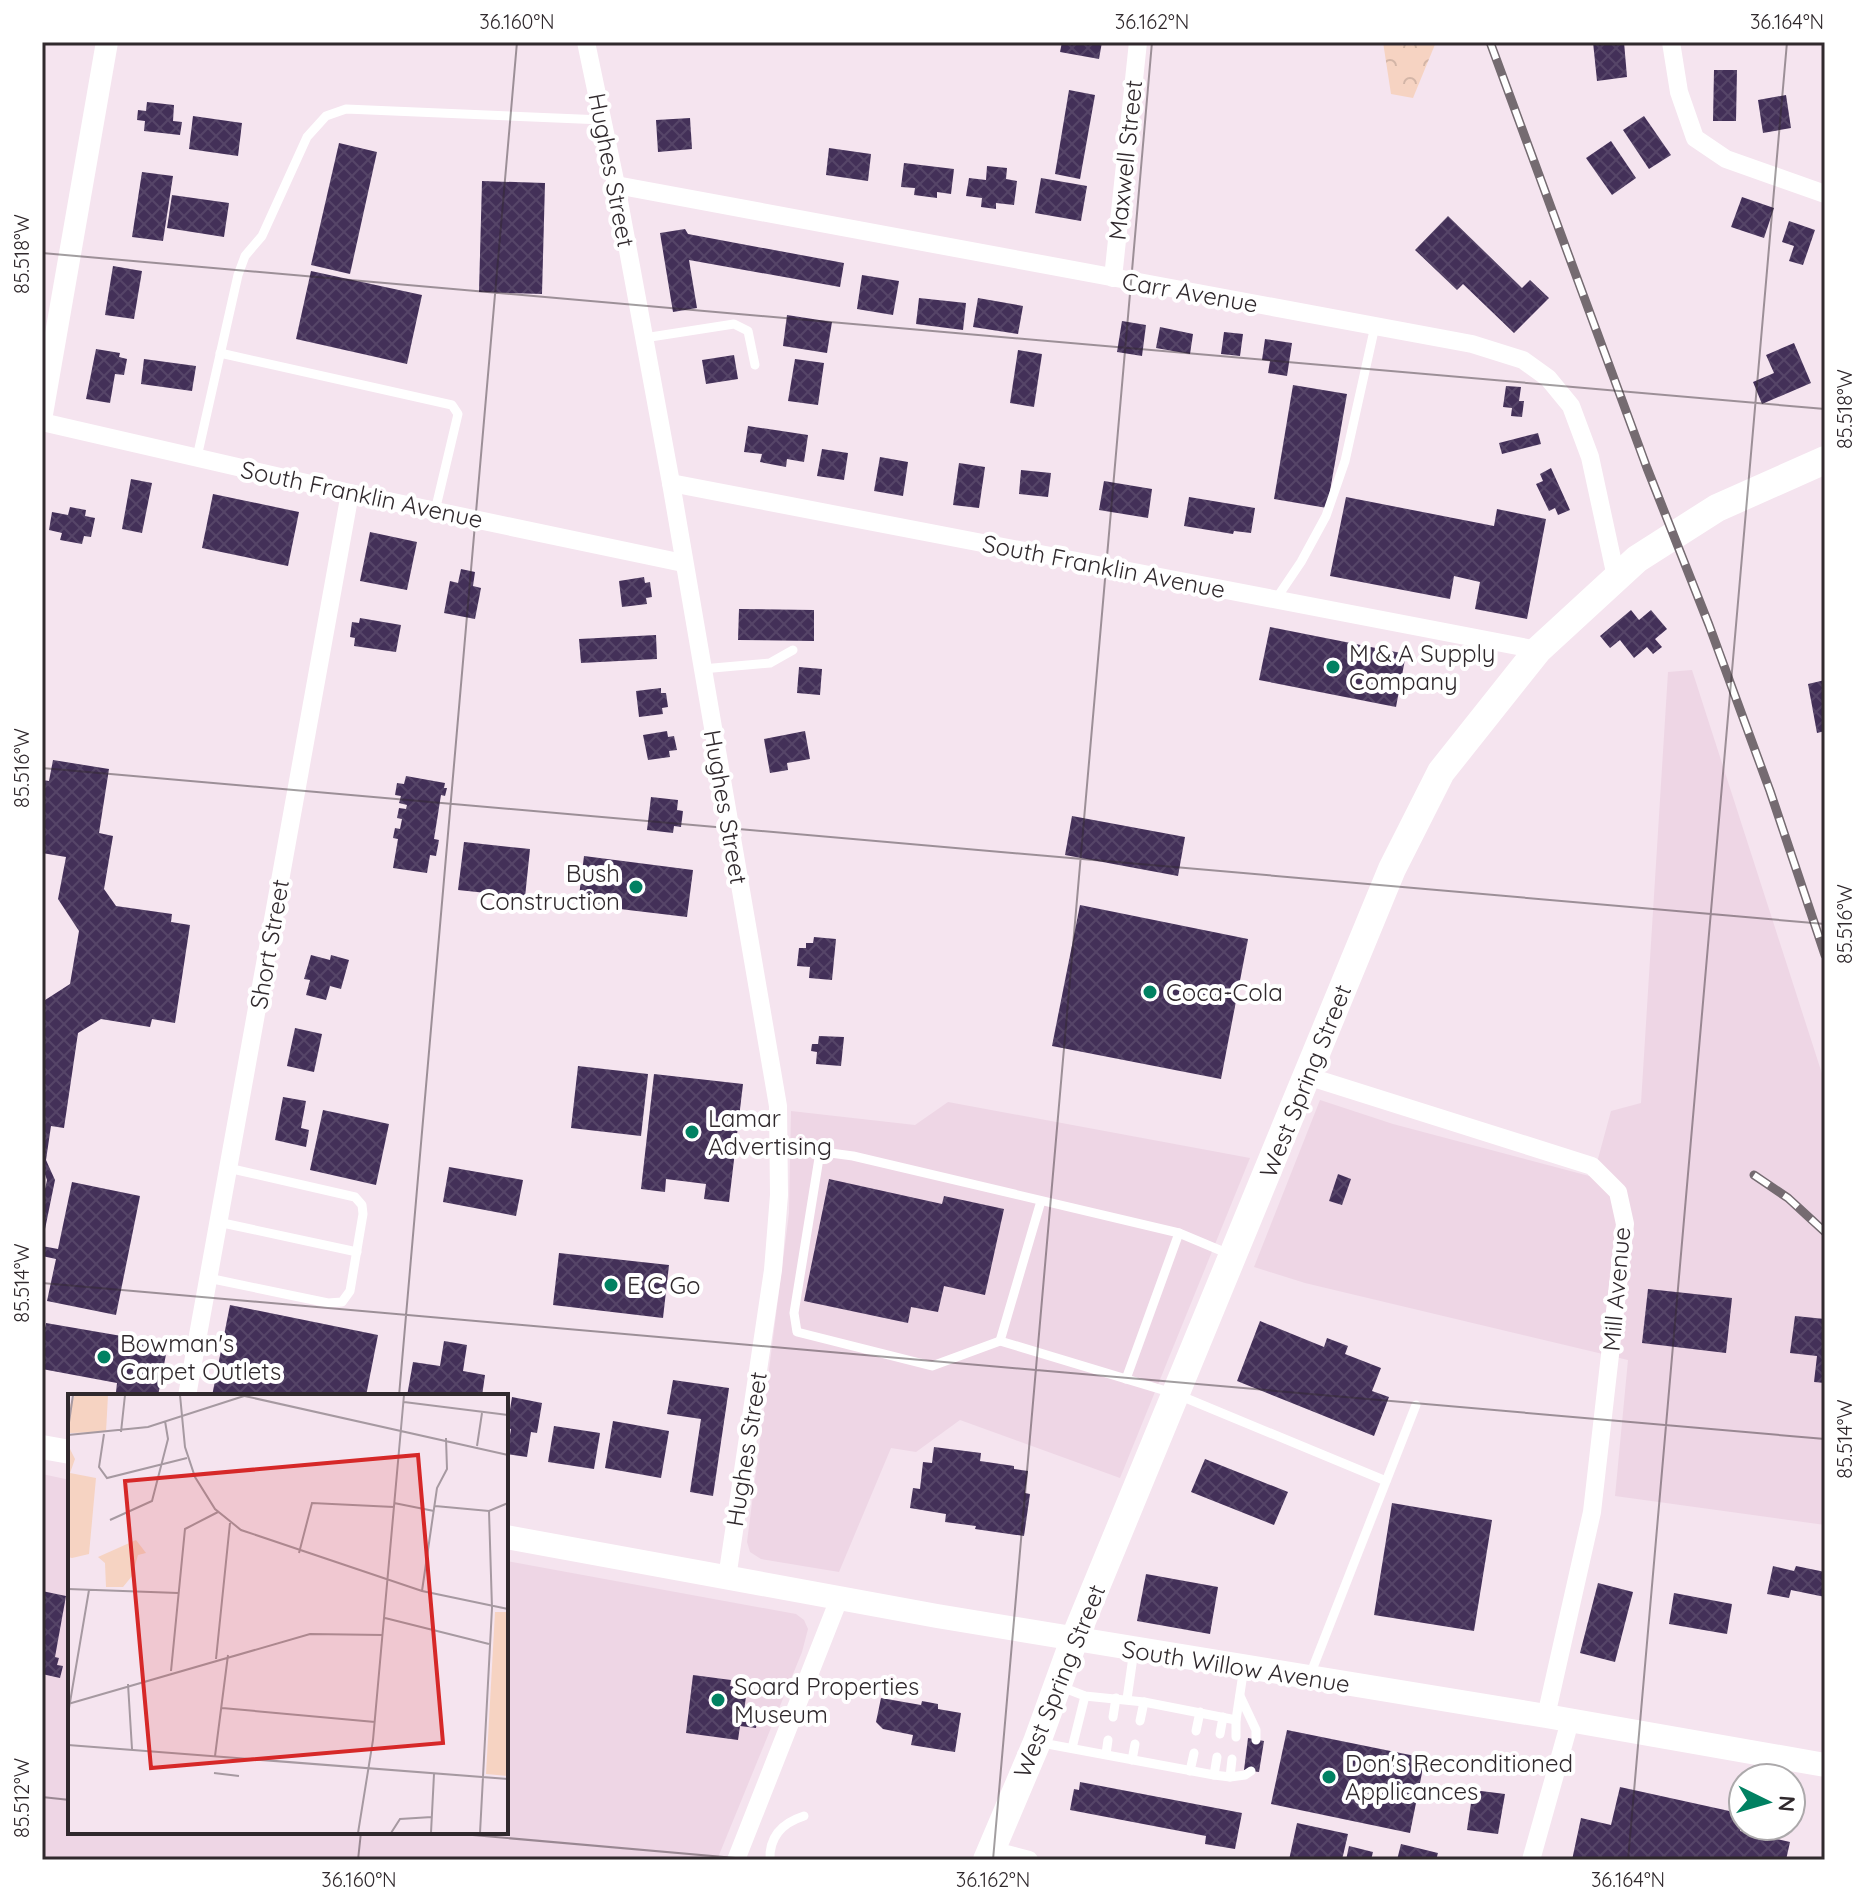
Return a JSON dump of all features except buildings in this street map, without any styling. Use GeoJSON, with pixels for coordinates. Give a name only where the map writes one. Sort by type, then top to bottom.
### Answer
{"type":"FeatureCollection","features":[{"type":"Feature","properties":{"kind":"main road","name":"West Spring Street"},"geometry":{"type":"LineString","coordinates":[[989,1855],[1037,1742],[1074,1640],[1392,869],[1441,772],[1538,650],[1627,568],[1717,508],[1825,460]]}},
{"type":"Feature","properties":{"kind":"main road"},"geometry":{"type":"LineString","coordinates":[[42,1447],[68,1452]]}},
{"type":"Feature","properties":{"kind":"main road","name":"South Willow Avenue"},"geometry":{"type":"LineString","coordinates":[[508,1537],[1074,1640],[1825,1765]]}},
{"type":"Feature","properties":{"kind":"street"},"geometry":{"type":"LineString","coordinates":[[42,414],[45,378],[107,42]]}},
{"type":"Feature","properties":{"kind":"street","name":"Hughes Street"},"geometry":{"type":"LineString","coordinates":[[586,42],[671,483],[778,1106],[779,1195],[773,1270],[727,1578]]}},
{"type":"Feature","properties":{"kind":"street","name":"Maxwell Street"},"geometry":{"type":"LineString","coordinates":[[1113,278],[1138,42]]}},
{"type":"Feature","properties":{"kind":"street"},"geometry":{"type":"LineString","coordinates":[[1671,42],[1679,92],[1695,138],[1726,159],[1825,194]]}},
{"type":"Feature","properties":{"kind":"street","name":"Carr Avenue"},"geometry":{"type":"LineString","coordinates":[[616,185],[1472,344],[1523,360],[1548,378],[1571,406],[1627,568]]}},
{"type":"Feature","properties":{"kind":"street","name":"South Franklin Avenue"},"geometry":{"type":"LineString","coordinates":[[42,422],[350,493],[683,563]]}},
{"type":"Feature","properties":{"kind":"street","name":"South Franklin Avenue"},"geometry":{"type":"LineString","coordinates":[[671,483],[1538,650]]}},
{"type":"Feature","properties":{"kind":"street","name":"Short Street"},"geometry":{"type":"LineString","coordinates":[[187,1394],[350,493]]}},
{"type":"Feature","properties":{"kind":"street","name":"Mill Avenue"},"geometry":{"type":"LineString","coordinates":[[1307,1076],[1592,1166],[1618,1192],[1625,1224],[1592,1512],[1531,1860]]}},
{"type":"Feature","properties":{"kind":"street"},"geometry":{"type":"LineString","coordinates":[[736,1860],[839,1599]]}},
{"type":"Feature","properties":{"kind":"street"},"geometry":{"type":"LineString","coordinates":[[989,1855],[1029,1860]]}},
{"type":"Feature","properties":{"kind":"lane"},"geometry":{"type":"LineString","coordinates":[[197,457],[245,256],[262,236],[307,137],[326,116],[346,109],[603,120]]}},
{"type":"Feature","properties":{"kind":"lane"},"geometry":{"type":"LineString","coordinates":[[644,338],[734,324],[748,331],[755,365]]}},
{"type":"Feature","properties":{"kind":"lane"},"geometry":{"type":"LineString","coordinates":[[1276,599],[1326,516],[1345,461],[1375,326]]}},
{"type":"Feature","properties":{"kind":"lane"},"geometry":{"type":"LineString","coordinates":[[220,353],[452,405],[458,414],[435,511]]}},
{"type":"Feature","properties":{"kind":"lane"},"geometry":{"type":"LineString","coordinates":[[702,669],[770,663],[793,650]]}},
{"type":"Feature","properties":{"kind":"lane"},"geometry":{"type":"LineString","coordinates":[[778,1146],[853,1156],[1179,1233],[1233,1255]]}},
{"type":"Feature","properties":{"kind":"lane"},"geometry":{"type":"LineString","coordinates":[[820,1152],[794,1313],[797,1332],[932,1366],[1000,1341],[1176,1394],[1386,1481]]}},
{"type":"Feature","properties":{"kind":"lane"},"geometry":{"type":"LineString","coordinates":[[208,1278],[328,1303],[342,1302],[350,1291],[363,1214],[362,1205],[355,1197],[228,1168]]}},
{"type":"Feature","properties":{"kind":"lane"},"geometry":{"type":"LineString","coordinates":[[1000,1341],[1041,1201]]}},
{"type":"Feature","properties":{"kind":"lane"},"geometry":{"type":"LineString","coordinates":[[218,1222],[357,1252]]}},
{"type":"Feature","properties":{"kind":"lane"},"geometry":{"type":"LineString","coordinates":[[1126,1379],[1179,1233]]}},
{"type":"Feature","properties":{"kind":"lane"},"geometry":{"type":"LineString","coordinates":[[1309,1678],[1416,1405]]}},
{"type":"Feature","properties":{"kind":"lane"},"geometry":{"type":"LineString","coordinates":[[1113,1717],[1122,1698],[1134,1650]]}},
{"type":"Feature","properties":{"kind":"lane"},"geometry":{"type":"LineString","coordinates":[[1236,1737],[1244,1667]]}},
{"type":"Feature","properties":{"kind":"lane"},"geometry":{"type":"LineString","coordinates":[[1058,1685],[1085,1696],[1122,1698],[1236,1720]]}},
{"type":"Feature","properties":{"kind":"lane"},"geometry":{"type":"LineString","coordinates":[[1072,1748],[1085,1696]]}},
{"type":"Feature","properties":{"kind":"lane"},"geometry":{"type":"LineString","coordinates":[[1240,1696],[1256,1730],[1256,1740]]}},
{"type":"Feature","properties":{"kind":"lane"},"geometry":{"type":"LineString","coordinates":[[1140,1721],[1144,1702]]}},
{"type":"Feature","properties":{"kind":"lane"},"geometry":{"type":"LineString","coordinates":[[1196,1731],[1200,1712]]}},
{"type":"Feature","properties":{"kind":"lane"},"geometry":{"type":"LineString","coordinates":[[1220,1734],[1223,1717]]}},
{"type":"Feature","properties":{"kind":"lane"},"geometry":{"type":"LineString","coordinates":[[1106,1754],[1108,1740]]}},
{"type":"Feature","properties":{"kind":"lane"},"geometry":{"type":"LineString","coordinates":[[1037,1742],[1214,1775],[1230,1777],[1251,1771]]}},
{"type":"Feature","properties":{"kind":"lane"},"geometry":{"type":"LineString","coordinates":[[1132,1760],[1135,1744]]}},
{"type":"Feature","properties":{"kind":"lane"},"geometry":{"type":"LineString","coordinates":[[1190,1771],[1194,1753]]}},
{"type":"Feature","properties":{"kind":"lane"},"geometry":{"type":"LineString","coordinates":[[1214,1775],[1217,1757]]}},
{"type":"Feature","properties":{"kind":"lane"},"geometry":{"type":"LineString","coordinates":[[1230,1777],[1232,1759]]}},
{"type":"Feature","properties":{"kind":"lane"},"geometry":{"type":"LineString","coordinates":[[770,1860],[777,1832],[790,1820],[804,1816]]}},
{"type":"Feature","properties":{"kind":"shaded area"},"geometry":{"type":"Polygon","coordinates":[[[1692,670],[1825,1083],[1825,1525],[1615,1496],[1628,1360],[1305,1283],[1254,1267],[1320,1100],[1393,1124],[1593,1177],[1611,1111],[1641,1103],[1668,672],[1692,670]]]}},
{"type":"Feature","properties":{"kind":"shaded area"},"geometry":{"type":"Polygon","coordinates":[[[948,1102],[1250,1158],[1120,1478],[960,1420],[916,1452],[891,1448],[839,1572],[761,1559],[750,1552],[747,1542],[789,1213],[791,1111],[915,1125],[948,1102]]]}},
{"type":"Feature","properties":{"kind":"shaded area"},"geometry":{"type":"Polygon","coordinates":[[[42,1474],[68,1480],[68,1834],[508,1834],[508,1561],[796,1614],[804,1620],[808,1629],[802,1652],[717,1860],[42,1860],[42,1474]]]}},
{"type":"Feature","properties":{"kind":"green space"},"geometry":{"type":"Polygon","coordinates":[[[1383,42],[1436,42],[1413,98],[1391,94],[1383,42]]]}},
{"type":"Feature","properties":{"kind":"railway"},"geometry":{"type":"LineString","coordinates":[[1490,42],[1770,791],[1825,955]]}},
{"type":"Feature","properties":{"kind":"railway"},"geometry":{"type":"LineString","coordinates":[[1754,1175],[1788,1198],[1825,1232]]}},
{"type":"Feature","properties":{"kind":"place","name":"M & A Supply Company"},"geometry":{"type":"Point","coordinates":[1333,667]}},
{"type":"Feature","properties":{"kind":"place","name":"Bush Construction"},"geometry":{"type":"Point","coordinates":[636,887]}},
{"type":"Feature","properties":{"kind":"place","name":"Coca-Cola"},"geometry":{"type":"Point","coordinates":[1150,992]}},
{"type":"Feature","properties":{"kind":"place","name":"Lamar Advertising"},"geometry":{"type":"Point","coordinates":[692,1132]}},
{"type":"Feature","properties":{"kind":"place","name":"E C Go"},"geometry":{"type":"Point","coordinates":[611,1285]}},
{"type":"Feature","properties":{"kind":"place","name":"Bowman's Carpet Outlets"},"geometry":{"type":"Point","coordinates":[104,1357]}},
{"type":"Feature","properties":{"kind":"place","name":"Soard Properties Museum"},"geometry":{"type":"Point","coordinates":[718,1700]}},
{"type":"Feature","properties":{"kind":"place","name":"Don's Reconditioned Applicances"},"geometry":{"type":"Point","coordinates":[1329,1777]}}]}
